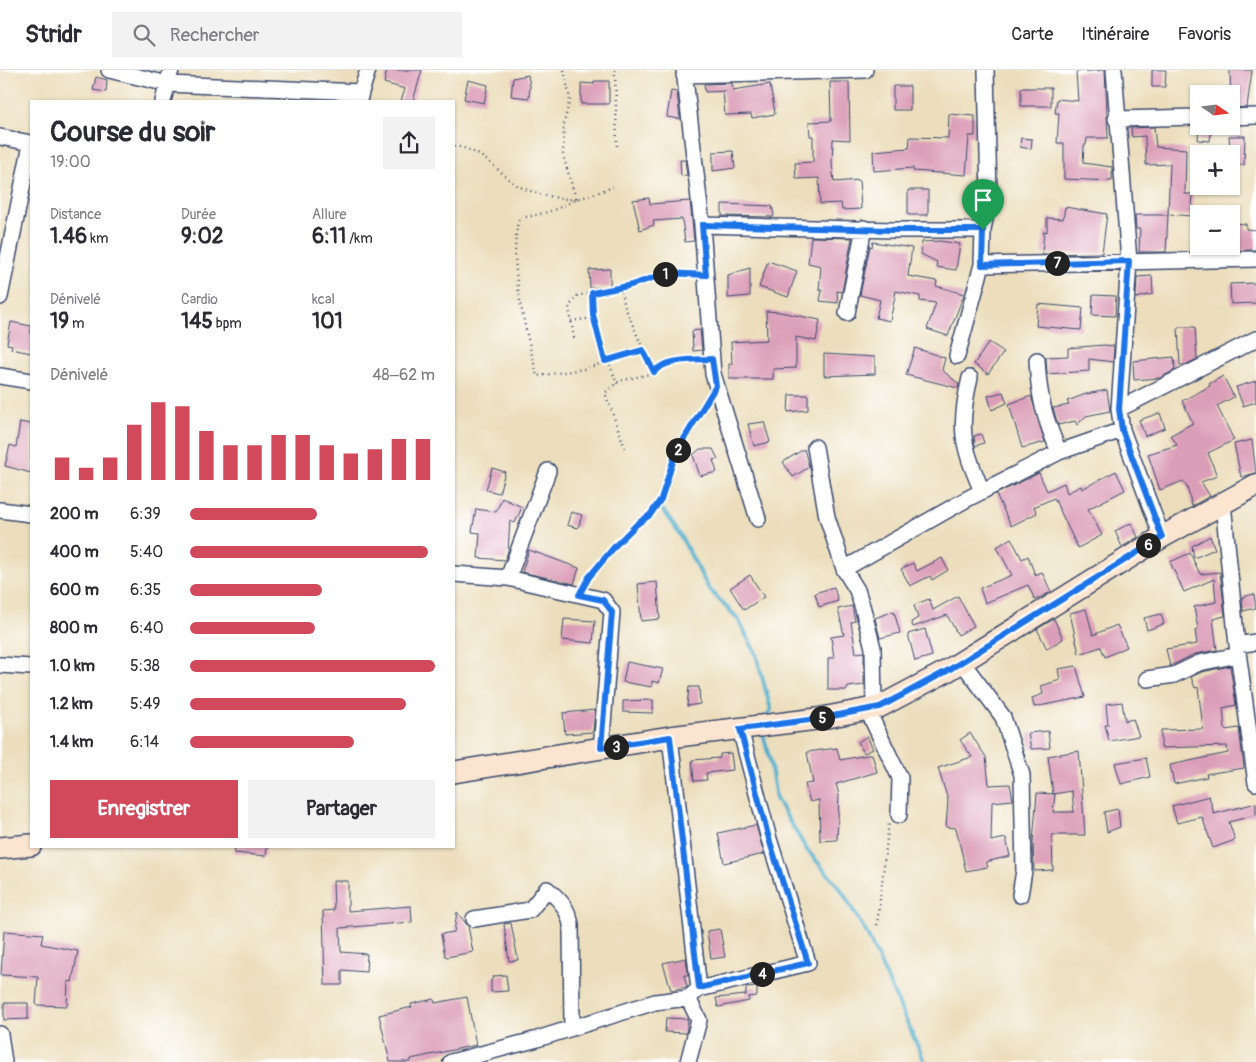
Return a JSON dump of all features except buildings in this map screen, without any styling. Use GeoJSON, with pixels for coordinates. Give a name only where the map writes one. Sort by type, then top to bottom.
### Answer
{"type":"FeatureCollection","features":[{"type":"Feature","properties":{"kind":"street"},"geometry":{"type":"LineString","coordinates":[[109,70],[360,96],[368,70]]}},
{"type":"Feature","properties":{"kind":"street"},"geometry":{"type":"LineString","coordinates":[[758,519],[716,386],[712,359],[702,225],[684,72],[865,70]]}},
{"type":"Feature","properties":{"kind":"street"},"geometry":{"type":"LineString","coordinates":[[957,356],[982,265],[983,230],[988,197],[986,70]]}},
{"type":"Feature","properties":{"kind":"street"},"geometry":{"type":"LineString","coordinates":[[1114,70],[1116,119],[1129,261],[1119,409],[1122,430],[1162,537]]}},
{"type":"Feature","properties":{"kind":"street"},"geometry":{"type":"LineString","coordinates":[[163,100],[169,77]]}},
{"type":"Feature","properties":{"kind":"street"},"geometry":{"type":"LineString","coordinates":[[1240,117],[1256,116]]}},
{"type":"Feature","properties":{"kind":"street"},"geometry":{"type":"LineString","coordinates":[[1116,119],[1190,117]]}},
{"type":"Feature","properties":{"kind":"street"},"geometry":{"type":"LineString","coordinates":[[0,137],[30,143]]}},
{"type":"Feature","properties":{"kind":"street"},"geometry":{"type":"LineString","coordinates":[[0,297],[25,210],[30,154]]}},
{"type":"Feature","properties":{"kind":"street"},"geometry":{"type":"LineString","coordinates":[[702,225],[983,230]]}},
{"type":"Feature","properties":{"kind":"street"},"geometry":{"type":"LineString","coordinates":[[847,313],[864,228]]}},
{"type":"Feature","properties":{"kind":"street"},"geometry":{"type":"LineString","coordinates":[[982,265],[1256,259]]}},
{"type":"Feature","properties":{"kind":"street"},"geometry":{"type":"LineString","coordinates":[[1119,409],[1256,339]]}},
{"type":"Feature","properties":{"kind":"street"},"geometry":{"type":"LineString","coordinates":[[1037,360],[1039,396],[1043,412],[1059,452]]}},
{"type":"Feature","properties":{"kind":"street"},"geometry":{"type":"LineString","coordinates":[[0,376],[30,381]]}},
{"type":"Feature","properties":{"kind":"street"},"geometry":{"type":"LineString","coordinates":[[970,378],[962,434],[967,456],[982,491]]}},
{"type":"Feature","properties":{"kind":"street"},"geometry":{"type":"LineString","coordinates":[[844,569],[982,491],[1059,452],[1122,430]]}},
{"type":"Feature","properties":{"kind":"street"},"geometry":{"type":"LineString","coordinates":[[815,447],[827,517],[844,569],[857,590],[873,648],[870,708],[900,778],[899,815]]}},
{"type":"Feature","properties":{"kind":"street"},"geometry":{"type":"LineString","coordinates":[[508,578],[548,471]]}},
{"type":"Feature","properties":{"kind":"street"},"geometry":{"type":"LineString","coordinates":[[455,772],[670,737],[817,719],[870,708],[962,662],[1162,537],[1256,484]]}},
{"type":"Feature","properties":{"kind":"street"},"geometry":{"type":"LineString","coordinates":[[1222,503],[1238,650],[1256,783]]}},
{"type":"Feature","properties":{"kind":"street"},"geometry":{"type":"LineString","coordinates":[[0,510],[30,514]]}},
{"type":"Feature","properties":{"kind":"street"},"geometry":{"type":"LineString","coordinates":[[455,574],[508,578],[603,600],[612,612],[601,748]]}},
{"type":"Feature","properties":{"kind":"street"},"geometry":{"type":"LineString","coordinates":[[1147,679],[1174,675],[1199,663],[1256,642]]}},
{"type":"Feature","properties":{"kind":"street"},"geometry":{"type":"LineString","coordinates":[[962,662],[1003,717],[1022,774],[1024,871],[1020,895]]}},
{"type":"Feature","properties":{"kind":"street"},"geometry":{"type":"LineString","coordinates":[[0,664],[30,666]]}},
{"type":"Feature","properties":{"kind":"street"},"geometry":{"type":"LineString","coordinates":[[451,1062],[655,1002],[808,963],[769,839],[740,729]]}},
{"type":"Feature","properties":{"kind":"street"},"geometry":{"type":"LineString","coordinates":[[670,737],[693,993],[699,1020],[688,1062]]}},
{"type":"Feature","properties":{"kind":"street"},"geometry":{"type":"LineString","coordinates":[[0,848],[30,845]]}},
{"type":"Feature","properties":{"kind":"street"},"geometry":{"type":"LineString","coordinates":[[474,919],[530,910],[547,889],[562,902],[568,910],[571,924],[572,1027]]}},
{"type":"Feature","properties":{"kind":"street"},"geometry":{"type":"LineString","coordinates":[[0,1034],[4,1062]]}},
{"type":"Feature","properties":{"kind":"path"},"geometry":{"type":"LineString","coordinates":[[564,70],[570,99],[564,124],[563,155],[577,199]]}},
{"type":"Feature","properties":{"kind":"path"},"geometry":{"type":"LineString","coordinates":[[615,70],[617,146]]}},
{"type":"Feature","properties":{"kind":"path"},"geometry":{"type":"LineString","coordinates":[[455,146],[480,155],[514,184],[524,189],[567,199],[577,199]]}},
{"type":"Feature","properties":{"kind":"path"},"geometry":{"type":"LineString","coordinates":[[613,187],[577,199],[541,215],[519,218],[514,251],[521,313],[537,376],[584,369],[606,360],[643,350]]}},
{"type":"Feature","properties":{"kind":"path"},"geometry":{"type":"LineString","coordinates":[[574,338],[569,307],[576,296],[620,287],[668,273],[706,275]]}},
{"type":"Feature","properties":{"kind":"path"},"geometry":{"type":"LineString","coordinates":[[620,287],[643,350],[654,372]]}},
{"type":"Feature","properties":{"kind":"path"},"geometry":{"type":"LineString","coordinates":[[592,293],[594,318],[606,360],[617,384]]}},
{"type":"Feature","properties":{"kind":"path"},"geometry":{"type":"LineString","coordinates":[[571,321],[594,318]]}},
{"type":"Feature","properties":{"kind":"path"},"geometry":{"type":"LineString","coordinates":[[625,448],[605,393],[619,381],[654,372],[656,368],[674,362],[712,359]]}},
{"type":"Feature","properties":{"kind":"path"},"geometry":{"type":"LineString","coordinates":[[579,595],[589,577],[616,545],[637,524],[650,515],[661,499],[676,452],[716,386]]}},
{"type":"Feature","properties":{"kind":"path"},"geometry":{"type":"LineString","coordinates":[[877,925],[890,816],[899,815]]}},
{"type":"Feature","properties":{"kind":"waterway"},"geometry":{"type":"LineString","coordinates":[[661,508],[679,533],[709,589],[738,619],[756,654],[771,710],[766,718]]}},
{"type":"Feature","properties":{"kind":"waterway"},"geometry":{"type":"LineString","coordinates":[[763,733],[776,799],[807,850],[840,888],[866,932],[925,1062]]}},
{"type":"Feature","properties":{"kind":"route"},"geometry":{"type":"LineString","coordinates":[[702,225],[893,230],[983,230],[982,265],[1129,261],[1119,409],[1122,430],[1162,537],[947,671],[880,707],[817,719],[740,729],[769,839],[808,963],[699,988],[670,737],[601,748],[612,612],[603,600],[579,595],[589,577],[616,545],[637,524],[650,515],[661,499],[676,452],[716,386],[712,359],[666,364],[656,368],[654,372],[643,350],[605,361],[593,315],[592,293],[628,286],[668,273],[706,275],[702,225]]}}]}
